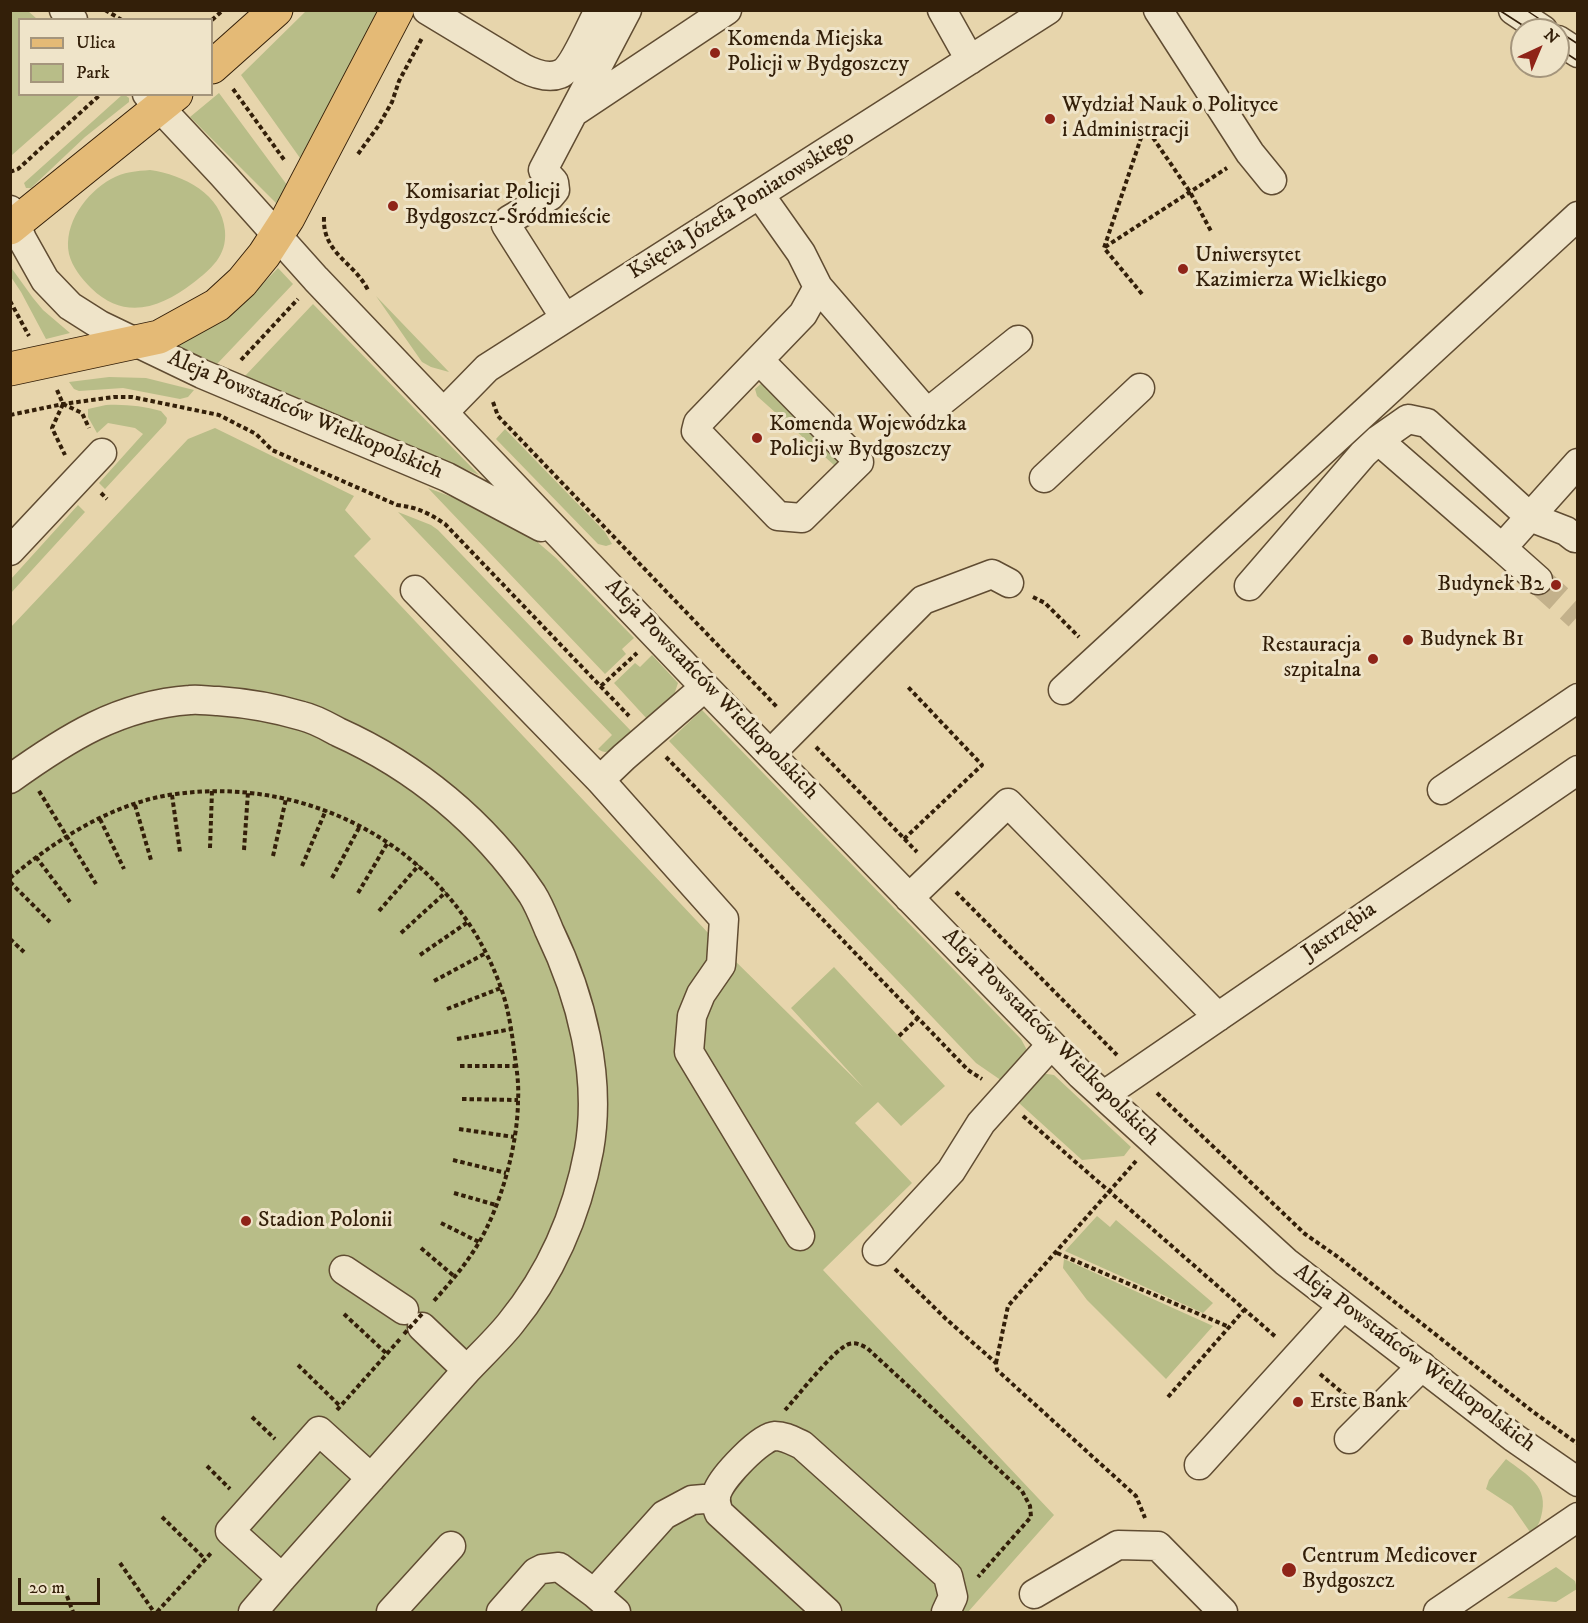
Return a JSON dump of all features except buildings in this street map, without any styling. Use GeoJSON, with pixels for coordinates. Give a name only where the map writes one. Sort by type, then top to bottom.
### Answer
{"type":"FeatureCollection","features":[{"type":"Feature","properties":{"kind":"main road"},"geometry":{"type":"LineString","coordinates":[[220,75],[276,10]]}},
{"type":"Feature","properties":{"kind":"main road"},"geometry":{"type":"LineString","coordinates":[[10,369],[159,337],[217,305],[242,282],[277,237],[397,10]]}},
{"type":"Feature","properties":{"kind":"main road"},"geometry":{"type":"LineString","coordinates":[[12,220],[161,99]]}},
{"type":"Feature","properties":{"kind":"street"},"geometry":{"type":"LineString","coordinates":[[431,12],[523,68],[538,75],[559,75],[568,68],[599,10]]}},
{"type":"Feature","properties":{"kind":"street"},"geometry":{"type":"LineString","coordinates":[[565,318],[506,225],[509,220],[550,196],[555,190],[554,183],[543,170],[627,10]]}},
{"type":"Feature","properties":{"kind":"street"},"geometry":{"type":"LineString","coordinates":[[575,111],[727,10]]}},
{"type":"Feature","properties":{"kind":"street"},"geometry":{"type":"LineString","coordinates":[[942,10],[970,60]]}},
{"type":"Feature","properties":{"kind":"street","name":"Księcia Józefa Poniatowskiego"},"geometry":{"type":"LineString","coordinates":[[444,412],[487,368],[1048,10]]}},
{"type":"Feature","properties":{"kind":"street"},"geometry":{"type":"LineString","coordinates":[[1158,10],[1250,153],[1272,180]]}},
{"type":"Feature","properties":{"kind":"street","name":"Aleja Powstańców Wielkopolskich"},"geometry":{"type":"LineString","coordinates":[[161,99],[277,237],[705,687],[1051,1045],[1286,1262],[1512,1437],[1578,1482]]}},
{"type":"Feature","properties":{"kind":"street"},"geometry":{"type":"LineString","coordinates":[[760,195],[801,253],[818,287],[927,413],[1018,340]]}},
{"type":"Feature","properties":{"kind":"street"},"geometry":{"type":"LineString","coordinates":[[1063,690],[1578,216]]}},
{"type":"Feature","properties":{"kind":"street","name":"Aleja Powstańców Wielkopolskich"},"geometry":{"type":"LineString","coordinates":[[12,220],[45,280],[70,306],[100,325],[202,374],[447,477],[498,502],[569,543]]}},
{"type":"Feature","properties":{"kind":"street"},"geometry":{"type":"LineString","coordinates":[[759,360],[859,462],[802,518],[778,516],[696,431],[698,423],[803,314],[818,287]]}},
{"type":"Feature","properties":{"kind":"street"},"geometry":{"type":"LineString","coordinates":[[1044,478],[1140,388]]}},
{"type":"Feature","properties":{"kind":"street"},"geometry":{"type":"LineString","coordinates":[[1249,586],[1363,453],[1408,419],[1427,423],[1530,517],[1566,531],[1575,538]]}},
{"type":"Feature","properties":{"kind":"street"},"geometry":{"type":"LineString","coordinates":[[1378,440],[1539,580]]}},
{"type":"Feature","properties":{"kind":"street"},"geometry":{"type":"LineString","coordinates":[[10,551],[102,453]]}},
{"type":"Feature","properties":{"kind":"street"},"geometry":{"type":"LineString","coordinates":[[1502,548],[1578,463]]}},
{"type":"Feature","properties":{"kind":"street"},"geometry":{"type":"LineString","coordinates":[[771,753],[923,600],[992,574],[1009,583]]}},
{"type":"Feature","properties":{"kind":"street"},"geometry":{"type":"LineString","coordinates":[[415,590],[600,780],[724,919],[722,965],[701,994],[692,1016],[689,1052],[800,1236]]}},
{"type":"Feature","properties":{"kind":"street"},"geometry":{"type":"LineString","coordinates":[[600,780],[705,687]]}},
{"type":"Feature","properties":{"kind":"street"},"geometry":{"type":"LineString","coordinates":[[1442,790],[1578,698]]}},
{"type":"Feature","properties":{"kind":"street"},"geometry":{"type":"LineString","coordinates":[[10,779],[41,756],[87,728],[137,709],[191,700],[243,703],[304,716],[360,742],[418,777],[458,808],[497,850],[533,896],[560,951],[579,1005],[588,1055],[592,1102],[589,1148],[578,1196],[562,1241],[540,1282],[510,1324],[253,1612]]}},
{"type":"Feature","properties":{"kind":"street","name":"Jastrzębia"},"geometry":{"type":"LineString","coordinates":[[1104,1095],[1396,892],[1578,770]]}},
{"type":"Feature","properties":{"kind":"street"},"geometry":{"type":"LineString","coordinates":[[909,898],[1008,803],[1218,1017]]}},
{"type":"Feature","properties":{"kind":"street"},"geometry":{"type":"LineString","coordinates":[[877,1251],[951,1172],[981,1123],[1051,1045]]}},
{"type":"Feature","properties":{"kind":"street"},"geometry":{"type":"LineString","coordinates":[[344,1270],[413,1322],[467,1370]]}},
{"type":"Feature","properties":{"kind":"street"},"geometry":{"type":"LineString","coordinates":[[1199,1465],[1343,1306]]}},
{"type":"Feature","properties":{"kind":"street"},"geometry":{"type":"LineString","coordinates":[[1349,1438],[1422,1366]]}},
{"type":"Feature","properties":{"kind":"street"},"geometry":{"type":"LineString","coordinates":[[282,1578],[230,1531],[319,1431],[371,1478]]}},
{"type":"Feature","properties":{"kind":"street"},"geometry":{"type":"LineString","coordinates":[[827,1612],[718,1513],[716,1492],[722,1482],[758,1444],[774,1436],[802,1445],[948,1576],[953,1597],[947,1612]]}},
{"type":"Feature","properties":{"kind":"street"},"geometry":{"type":"LineString","coordinates":[[594,1593],[664,1515],[692,1500],[716,1498]]}},
{"type":"Feature","properties":{"kind":"street"},"geometry":{"type":"LineString","coordinates":[[1438,1612],[1578,1517]]}},
{"type":"Feature","properties":{"kind":"street"},"geometry":{"type":"LineString","coordinates":[[1029,1605],[1118,1545],[1158,1546],[1223,1612]]}},
{"type":"Feature","properties":{"kind":"street"},"geometry":{"type":"LineString","coordinates":[[391,1612],[451,1546]]}},
{"type":"Feature","properties":{"kind":"street"},"geometry":{"type":"LineString","coordinates":[[501,1612],[536,1572],[559,1567],[616,1612]]}},
{"type":"Feature","properties":{"kind":"path"},"geometry":{"type":"LineString","coordinates":[[105,10],[119,18]]}},
{"type":"Feature","properties":{"kind":"path"},"geometry":{"type":"LineString","coordinates":[[359,153],[393,102],[399,81],[431,12]]}},
{"type":"Feature","properties":{"kind":"path"},"geometry":{"type":"LineString","coordinates":[[220,75],[288,165]]}},
{"type":"Feature","properties":{"kind":"path"},"geometry":{"type":"LineString","coordinates":[[10,172],[18,169],[99,96]]}},
{"type":"Feature","properties":{"kind":"path"},"geometry":{"type":"LineString","coordinates":[[1104,248],[1146,126],[1190,192],[1212,233]]}},
{"type":"Feature","properties":{"kind":"path"},"geometry":{"type":"LineString","coordinates":[[1104,248],[1250,153]]}},
{"type":"Feature","properties":{"kind":"path"},"geometry":{"type":"LineString","coordinates":[[325,212],[324,226],[331,246],[363,280]]}},
{"type":"Feature","properties":{"kind":"path"},"geometry":{"type":"LineString","coordinates":[[1104,248],[1142,294]]}},
{"type":"Feature","properties":{"kind":"path"},"geometry":{"type":"LineString","coordinates":[[239,362],[303,293]]}},
{"type":"Feature","properties":{"kind":"path"},"geometry":{"type":"LineString","coordinates":[[10,301],[33,342]]}},
{"type":"Feature","properties":{"kind":"path"},"geometry":{"type":"LineString","coordinates":[[474,381],[491,397],[498,416],[936,872],[1136,1073],[1305,1234],[1338,1257],[1515,1398],[1578,1444]]}},
{"type":"Feature","properties":{"kind":"path"},"geometry":{"type":"LineString","coordinates":[[54,383],[63,404],[82,413],[102,453]]}},
{"type":"Feature","properties":{"kind":"path"},"geometry":{"type":"LineString","coordinates":[[10,415],[96,398],[132,397],[219,415],[256,434],[272,450],[291,460],[398,505],[414,507],[432,515],[445,524],[632,718]]}},
{"type":"Feature","properties":{"kind":"path"},"geometry":{"type":"LineString","coordinates":[[63,404],[52,428],[68,459]]}},
{"type":"Feature","properties":{"kind":"path"},"geometry":{"type":"LineString","coordinates":[[1009,583],[1045,603],[1099,657]]}},
{"type":"Feature","properties":{"kind":"path"},"geometry":{"type":"LineString","coordinates":[[601,686],[644,646]]}},
{"type":"Feature","properties":{"kind":"path"},"geometry":{"type":"LineString","coordinates":[[904,839],[982,765],[908,687]]}},
{"type":"Feature","properties":{"kind":"path"},"geometry":{"type":"LineString","coordinates":[[663,753],[968,1070],[983,1080]]}},
{"type":"Feature","properties":{"kind":"path"},"geometry":{"type":"LineString","coordinates":[[38,787],[96,884]]}},
{"type":"Feature","properties":{"kind":"path"},"geometry":{"type":"LineString","coordinates":[[210,848],[212,791]]}},
{"type":"Feature","properties":{"kind":"path"},"geometry":{"type":"LineString","coordinates":[[50,922],[10,880],[36,857],[66,837],[99,818],[172,795],[212,791],[248,792],[286,798],[326,810],[388,842],[418,865],[446,892],[469,921],[486,953],[501,988],[512,1029],[519,1100],[514,1137],[496,1205],[479,1242],[455,1277],[319,1431]]}},
{"type":"Feature","properties":{"kind":"path"},"geometry":{"type":"LineString","coordinates":[[244,850],[248,792]]}},
{"type":"Feature","properties":{"kind":"path"},"geometry":{"type":"LineString","coordinates":[[172,795],[180,852]]}},
{"type":"Feature","properties":{"kind":"path"},"geometry":{"type":"LineString","coordinates":[[273,856],[286,798]]}},
{"type":"Feature","properties":{"kind":"path"},"geometry":{"type":"LineString","coordinates":[[135,805],[151,860]]}},
{"type":"Feature","properties":{"kind":"path"},"geometry":{"type":"LineString","coordinates":[[302,866],[326,810]]}},
{"type":"Feature","properties":{"kind":"path"},"geometry":{"type":"LineString","coordinates":[[99,818],[124,869]]}},
{"type":"Feature","properties":{"kind":"path"},"geometry":{"type":"LineString","coordinates":[[332,878],[360,826]]}},
{"type":"Feature","properties":{"kind":"path"},"geometry":{"type":"LineString","coordinates":[[357,893],[388,842]]}},
{"type":"Feature","properties":{"kind":"path"},"geometry":{"type":"LineString","coordinates":[[36,857],[70,902]]}},
{"type":"Feature","properties":{"kind":"path"},"geometry":{"type":"LineString","coordinates":[[379,911],[418,865]]}},
{"type":"Feature","properties":{"kind":"path"},"geometry":{"type":"LineString","coordinates":[[401,933],[446,892]]}},
{"type":"Feature","properties":{"kind":"path"},"geometry":{"type":"LineString","coordinates":[[420,955],[469,921]]}},
{"type":"Feature","properties":{"kind":"path"},"geometry":{"type":"LineString","coordinates":[[10,939],[24,952]]}},
{"type":"Feature","properties":{"kind":"path"},"geometry":{"type":"LineString","coordinates":[[434,981],[486,953]]}},
{"type":"Feature","properties":{"kind":"path"},"geometry":{"type":"LineString","coordinates":[[447,1009],[501,988]]}},
{"type":"Feature","properties":{"kind":"path"},"geometry":{"type":"LineString","coordinates":[[899,1036],[918,1018]]}},
{"type":"Feature","properties":{"kind":"path"},"geometry":{"type":"LineString","coordinates":[[457,1039],[512,1029]]}},
{"type":"Feature","properties":{"kind":"path"},"geometry":{"type":"LineString","coordinates":[[460,1066],[516,1066]]}},
{"type":"Feature","properties":{"kind":"path"},"geometry":{"type":"LineString","coordinates":[[462,1099],[519,1100]]}},
{"type":"Feature","properties":{"kind":"path"},"geometry":{"type":"LineString","coordinates":[[1017,1110],[1244,1310],[1370,1416]]}},
{"type":"Feature","properties":{"kind":"path"},"geometry":{"type":"LineString","coordinates":[[459,1129],[514,1137]]}},
{"type":"Feature","properties":{"kind":"path"},"geometry":{"type":"LineString","coordinates":[[453,1160],[506,1173]]}},
{"type":"Feature","properties":{"kind":"path"},"geometry":{"type":"LineString","coordinates":[[454,1193],[496,1205]]}},
{"type":"Feature","properties":{"kind":"path"},"geometry":{"type":"LineString","coordinates":[[1110,1193],[1008,1306],[996,1363],[998,1370],[1136,1496],[1158,1546]]}},
{"type":"Feature","properties":{"kind":"path"},"geometry":{"type":"LineString","coordinates":[[441,1223],[479,1242]]}},
{"type":"Feature","properties":{"kind":"path"},"geometry":{"type":"LineString","coordinates":[[421,1248],[455,1277]]}},
{"type":"Feature","properties":{"kind":"path"},"geometry":{"type":"LineString","coordinates":[[877,1251],[946,1319],[996,1363]]}},
{"type":"Feature","properties":{"kind":"path"},"geometry":{"type":"LineString","coordinates":[[1057,1253],[1229,1328]]}},
{"type":"Feature","properties":{"kind":"path"},"geometry":{"type":"LineString","coordinates":[[1168,1397],[1244,1310]]}},
{"type":"Feature","properties":{"kind":"path"},"geometry":{"type":"LineString","coordinates":[[344,1314],[387,1354]]}},
{"type":"Feature","properties":{"kind":"path"},"geometry":{"type":"LineString","coordinates":[[758,1444],[765,1433],[836,1353],[848,1344],[858,1343],[867,1348],[1022,1491],[1030,1506],[1031,1517],[947,1612]]}},
{"type":"Feature","properties":{"kind":"path"},"geometry":{"type":"LineString","coordinates":[[298,1365],[340,1406]]}},
{"type":"Feature","properties":{"kind":"path"},"geometry":{"type":"LineString","coordinates":[[162,1517],[205,1559]]}},
{"type":"Feature","properties":{"kind":"path"},"geometry":{"type":"LineString","coordinates":[[120,1563],[156,1612],[230,1531]]}},
{"type":"Feature","properties":{"kind":"path"},"geometry":{"type":"LineString","coordinates":[[67,1596],[73,1612]]}},
{"type":"Feature","properties":{"kind":"green space"},"geometry":{"type":"Polygon","coordinates":[[[11,10],[28,11],[36,18],[18,18],[18,96],[79,96],[12,155],[10,150],[11,10]]]}},
{"type":"Feature","properties":{"kind":"green space"},"geometry":{"type":"Polygon","coordinates":[[[307,10],[378,11],[300,158],[241,75],[307,10]]]}},
{"type":"Feature","properties":{"kind":"green space"},"geometry":{"type":"Polygon","coordinates":[[[219,93],[287,185],[277,204],[190,117],[219,93]]]}},
{"type":"Feature","properties":{"kind":"green space"},"geometry":{"type":"Polygon","coordinates":[[[121,96],[129,98],[129,102],[85,137],[31,188],[26,188],[24,183],[121,96]]]}},
{"type":"Feature","properties":{"kind":"green space"},"geometry":{"type":"Polygon","coordinates":[[[150,170],[176,176],[199,188],[209,197],[222,218],[225,240],[216,261],[181,292],[155,304],[130,308],[117,305],[91,288],[72,264],[68,243],[78,210],[93,192],[120,175],[150,170]]]}},
{"type":"Feature","properties":{"kind":"green space"},"geometry":{"type":"Polygon","coordinates":[[[10,266],[43,310],[70,333],[46,339],[11,277],[10,266]]]}},
{"type":"Feature","properties":{"kind":"green space"},"geometry":{"type":"Polygon","coordinates":[[[278,268],[293,284],[217,364],[176,346],[250,297],[278,268]]]}},
{"type":"Feature","properties":{"kind":"green space"},"geometry":{"type":"Polygon","coordinates":[[[376,296],[449,372],[422,362],[376,296]]]}},
{"type":"Feature","properties":{"kind":"green space"},"geometry":{"type":"Polygon","coordinates":[[[313,304],[479,475],[245,376],[313,304]]]}},
{"type":"Feature","properties":{"kind":"green space"},"geometry":{"type":"Polygon","coordinates":[[[109,377],[146,378],[194,390],[188,397],[180,399],[123,388],[79,391],[74,389],[69,382],[109,377]]]}},
{"type":"Feature","properties":{"kind":"green space"},"geometry":{"type":"Polygon","coordinates":[[[764,381],[843,457],[835,466],[757,396],[755,389],[764,381]]]}},
{"type":"Feature","properties":{"kind":"green space"},"geometry":{"type":"Polygon","coordinates":[[[106,405],[147,408],[161,411],[167,418],[166,423],[105,489],[99,483],[143,434],[135,428],[108,423],[97,433],[88,417],[88,409],[106,405]]]}},
{"type":"Feature","properties":{"kind":"green space"},"geometry":{"type":"Polygon","coordinates":[[[215,428],[354,496],[345,510],[371,539],[354,556],[726,952],[863,1087],[791,1008],[834,967],[945,1086],[901,1126],[878,1102],[855,1123],[912,1183],[823,1270],[1054,1515],[968,1612],[11,1612],[11,627],[188,439],[215,428]]]}},
{"type":"Feature","properties":{"kind":"green space"},"geometry":{"type":"Polygon","coordinates":[[[505,429],[605,532],[612,544],[606,546],[598,544],[496,439],[505,429]]]}},
{"type":"Feature","properties":{"kind":"green space"},"geometry":{"type":"Polygon","coordinates":[[[428,488],[468,503],[528,534],[556,558],[634,638],[622,649],[626,654],[605,674],[428,488]]]}},
{"type":"Feature","properties":{"kind":"green space"},"geometry":{"type":"Polygon","coordinates":[[[78,505],[85,512],[11,593],[11,579],[78,505]]]}},
{"type":"Feature","properties":{"kind":"green space"},"geometry":{"type":"Polygon","coordinates":[[[398,512],[438,530],[632,732],[621,744],[608,752],[598,749],[612,735],[398,512]]]}},
{"type":"Feature","properties":{"kind":"green space"},"geometry":{"type":"Polygon","coordinates":[[[652,655],[678,683],[674,695],[648,720],[614,683],[635,663],[640,667],[652,655]]]}},
{"type":"Feature","properties":{"kind":"green space"},"geometry":{"type":"Polygon","coordinates":[[[702,710],[1021,1039],[1028,1052],[1005,1083],[976,1063],[669,741],[702,710]]]}},
{"type":"Feature","properties":{"kind":"green space"},"geometry":{"type":"Polygon","coordinates":[[[1040,1073],[1054,1075],[1131,1147],[1124,1156],[1082,1160],[1019,1103],[1017,1099],[1040,1073]]]}},
{"type":"Feature","properties":{"kind":"green space"},"geometry":{"type":"Polygon","coordinates":[[[1097,1216],[1110,1227],[1116,1220],[1213,1303],[1203,1313],[1065,1251],[1097,1216]]]}},
{"type":"Feature","properties":{"kind":"green space"},"geometry":{"type":"Polygon","coordinates":[[[1064,1259],[1213,1326],[1166,1379],[1087,1300],[1063,1268],[1064,1259]]]}},
{"type":"Feature","properties":{"kind":"green space"},"geometry":{"type":"Polygon","coordinates":[[[1506,1459],[1535,1482],[1542,1497],[1541,1517],[1536,1528],[1530,1532],[1512,1506],[1486,1489],[1489,1480],[1506,1459]]]}},
{"type":"Feature","properties":{"kind":"green space"},"geometry":{"type":"Polygon","coordinates":[[[1556,1567],[1575,1581],[1577,1589],[1556,1602],[1507,1598],[1556,1567]]]}},
{"type":"Feature","properties":{"kind":"tunnel"},"geometry":{"type":"LineString","coordinates":[[1538,580],[1578,616]]}},
{"type":"Feature","properties":{"kind":"tram line"},"geometry":{"type":"LineString","coordinates":[[1499,10],[1511,18]]}},
{"type":"Feature","properties":{"kind":"tram line"},"geometry":{"type":"LineString","coordinates":[[1526,10],[1538,18]]}},
{"type":"Feature","properties":{"kind":"tram line"},"geometry":{"type":"LineString","coordinates":[[1570,39],[1578,44]]}},
{"type":"Feature","properties":{"kind":"tram line"},"geometry":{"type":"LineString","coordinates":[[1570,56],[1578,61]]}},
{"type":"Feature","properties":{"kind":"place","name":"Komenda Miejska Policji w Bydgoszczy"},"geometry":{"type":"Point","coordinates":[715,53]}},
{"type":"Feature","properties":{"kind":"place","name":"Wydział Nauk o Polityce i Administracji"},"geometry":{"type":"Point","coordinates":[1050,119]}},
{"type":"Feature","properties":{"kind":"place","name":"Komisariat Policji Bydgoszcz-Śródmieście"},"geometry":{"type":"Point","coordinates":[393,206]}},
{"type":"Feature","properties":{"kind":"place","name":"Uniwersytet Kazimierza Wielkiego"},"geometry":{"type":"Point","coordinates":[1183,269]}},
{"type":"Feature","properties":{"kind":"place","name":"Komenda Wojewódzka Policji w Bydgoszczy"},"geometry":{"type":"Point","coordinates":[757,438]}},
{"type":"Feature","properties":{"kind":"place","name":"Budynek B2"},"geometry":{"type":"Point","coordinates":[1556,585]}},
{"type":"Feature","properties":{"kind":"place","name":"Budynek B1"},"geometry":{"type":"Point","coordinates":[1408,640]}},
{"type":"Feature","properties":{"kind":"place","name":"Restauracja szpitalna"},"geometry":{"type":"Point","coordinates":[1373,659]}},
{"type":"Feature","properties":{"kind":"place","name":"Stadion Polonii"},"geometry":{"type":"Point","coordinates":[246,1221]}},
{"type":"Feature","properties":{"kind":"place","name":"Erste Bank"},"geometry":{"type":"Point","coordinates":[1298,1402]}},
{"type":"Feature","properties":{"kind":"place","name":"Centrum Medicover Bydgoszcz"},"geometry":{"type":"Point","coordinates":[1289,1570]}}]}
